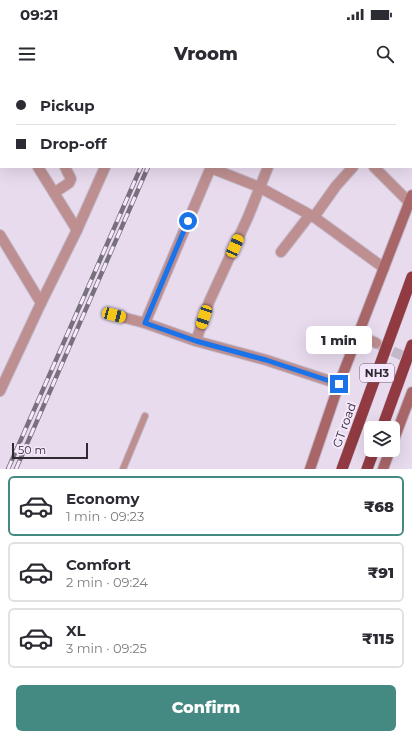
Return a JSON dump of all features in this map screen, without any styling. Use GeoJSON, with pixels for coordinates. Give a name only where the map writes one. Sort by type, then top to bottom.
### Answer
{"type":"FeatureCollection","features":[{"type":"Feature","properties":{"kind":"highway","name":"GT road"},"geometry":{"type":"LineString","coordinates":[[342,469],[412,277]]}},
{"type":"Feature","properties":{"kind":"highway","name":"NH3"},"geometry":{"type":"LineString","coordinates":[[385,421],[412,345]]}},
{"type":"Feature","properties":{"kind":"highway"},"geometry":{"type":"LineString","coordinates":[[367,469],[371,457]]}},
{"type":"Feature","properties":{"kind":"main road"},"geometry":{"type":"LineString","coordinates":[[310,469],[339,384],[411,198]]}},
{"type":"Feature","properties":{"kind":"main road"},"geometry":{"type":"LineString","coordinates":[[400,424],[412,392]]}},
{"type":"Feature","properties":{"kind":"main road"},"geometry":{"type":"LineString","coordinates":[[383,469],[387,457]]}},
{"type":"Feature","properties":{"kind":"street"},"geometry":{"type":"LineString","coordinates":[[39,168],[77,230]]}},
{"type":"Feature","properties":{"kind":"street"},"geometry":{"type":"LineString","coordinates":[[54,193],[69,183],[71,179],[66,168]]}},
{"type":"Feature","properties":{"kind":"street"},"geometry":{"type":"LineString","coordinates":[[0,391],[2,378],[77,230],[105,168]]}},
{"type":"Feature","properties":{"kind":"street"},"geometry":{"type":"LineString","coordinates":[[145,323],[211,168]]}},
{"type":"Feature","properties":{"kind":"street"},"geometry":{"type":"LineString","coordinates":[[213,168],[259,187],[312,217],[384,268]]}},
{"type":"Feature","properties":{"kind":"street"},"geometry":{"type":"LineString","coordinates":[[196,341],[209,302],[248,217],[268,168]]}},
{"type":"Feature","properties":{"kind":"street"},"geometry":{"type":"LineString","coordinates":[[281,252],[352,168]]}},
{"type":"Feature","properties":{"kind":"street"},"geometry":{"type":"LineString","coordinates":[[375,168],[411,198]]}},
{"type":"Feature","properties":{"kind":"street"},"geometry":{"type":"LineString","coordinates":[[0,235],[41,303]]}},
{"type":"Feature","properties":{"kind":"street"},"geometry":{"type":"LineString","coordinates":[[114,315],[145,323],[196,341],[266,360],[339,384]]}},
{"type":"Feature","properties":{"kind":"street"},"geometry":{"type":"LineString","coordinates":[[358,335],[376,343]]}},
{"type":"Feature","properties":{"kind":"lane"},"geometry":{"type":"LineString","coordinates":[[123,469],[145,416]]}},
{"type":"Feature","properties":{"kind":"tunnel"},"geometry":{"type":"LineString","coordinates":[[379,345],[412,360]]}},
{"type":"Feature","properties":{"kind":"railway"},"geometry":{"type":"LineString","coordinates":[[8,469],[141,168]]}},
{"type":"Feature","properties":{"kind":"railway"},"geometry":{"type":"LineString","coordinates":[[16,469],[148,168]]}},
{"type":"Feature","properties":{"kind":"route"},"geometry":{"type":"LineString","coordinates":[[188,221],[145,323],[196,341],[285,365],[339,384]]}}]}
